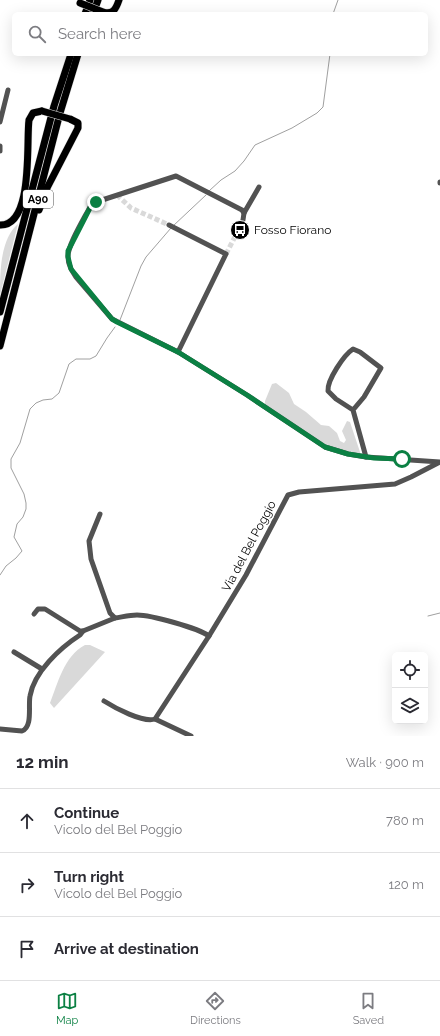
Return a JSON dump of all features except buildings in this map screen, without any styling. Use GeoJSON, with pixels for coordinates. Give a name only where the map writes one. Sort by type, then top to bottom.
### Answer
{"type":"FeatureCollection","features":[{"type":"Feature","properties":{"kind":"highway"},"geometry":{"type":"LineString","coordinates":[[86,12],[90,0]]}},
{"type":"Feature","properties":{"kind":"highway"},"geometry":{"type":"LineString","coordinates":[[93,12],[98,0]]}},
{"type":"Feature","properties":{"kind":"highway"},"geometry":{"type":"LineString","coordinates":[[113,12],[116,8],[118,0]]}},
{"type":"Feature","properties":{"kind":"highway"},"geometry":{"type":"LineString","coordinates":[[77,1],[103,12]]}},
{"type":"Feature","properties":{"kind":"highway","name":"A90"},"geometry":{"type":"LineString","coordinates":[[0,312],[52,112],[69,56]]}},
{"type":"Feature","properties":{"kind":"highway","name":"A90"},"geometry":{"type":"LineString","coordinates":[[0,346],[60,113],[77,56]]}},
{"type":"Feature","properties":{"kind":"highway"},"geometry":{"type":"LineString","coordinates":[[0,225],[10,222],[15,218],[19,210],[28,175],[30,119],[33,113],[42,111],[77,122],[78,128],[47,188],[26,246]]}},
{"type":"Feature","properties":{"kind":"street"},"geometry":{"type":"LineString","coordinates":[[0,122],[8,90]]}},
{"type":"Feature","properties":{"kind":"street"},"geometry":{"type":"LineString","coordinates":[[0,146],[0,151]]}},
{"type":"Feature","properties":{"kind":"street"},"geometry":{"type":"LineString","coordinates":[[244,213],[242,210],[176,176],[116,195],[96,202],[91,206],[68,251],[71,269],[112,319],[178,352],[247,395],[325,447],[348,454],[366,457],[439,462]]}},
{"type":"Feature","properties":{"kind":"street"},"geometry":{"type":"LineString","coordinates":[[239,229],[244,213],[259,187]]}},
{"type":"Feature","properties":{"kind":"street"},"geometry":{"type":"LineString","coordinates":[[169,225],[226,254],[178,352]]}},
{"type":"Feature","properties":{"kind":"street"},"geometry":{"type":"LineString","coordinates":[[353,410],[364,397],[381,368],[360,352],[353,349],[346,356],[327,389],[329,393],[353,410],[366,457]]}},
{"type":"Feature","properties":{"kind":"street","name":"Via del Bel Poggio"},"geometry":{"type":"LineString","coordinates":[[209,636],[246,575],[288,495],[299,492],[395,484],[439,462]]}},
{"type":"Feature","properties":{"kind":"street"},"geometry":{"type":"LineString","coordinates":[[100,514],[89,541],[92,559],[105,600],[110,613],[115,618]]}},
{"type":"Feature","properties":{"kind":"street"},"geometry":{"type":"LineString","coordinates":[[34,614],[38,609],[45,609],[76,629],[82,631]]}},
{"type":"Feature","properties":{"kind":"street"},"geometry":{"type":"LineString","coordinates":[[0,729],[22,731],[26,728],[29,722],[28,704],[30,695],[42,669],[80,635],[82,631],[115,618],[137,615],[149,616],[187,627],[209,636],[155,719]]}},
{"type":"Feature","properties":{"kind":"street"},"geometry":{"type":"LineString","coordinates":[[14,652],[42,669]]}},
{"type":"Feature","properties":{"kind":"street"},"geometry":{"type":"LineString","coordinates":[[104,701],[129,714],[149,720],[155,719],[191,736]]}},
{"type":"Feature","properties":{"kind":"shaded area"},"geometry":{"type":"Polygon","coordinates":[[[18,224],[0,295],[0,277],[4,247],[12,230],[18,224]]]}},
{"type":"Feature","properties":{"kind":"shaded area"},"geometry":{"type":"Polygon","coordinates":[[[276,383],[289,393],[294,404],[321,425],[329,426],[337,433],[340,441],[344,443],[346,440],[342,431],[347,421],[350,422],[360,454],[340,451],[319,441],[265,405],[265,401],[272,384],[276,383]]]}},
{"type":"Feature","properties":{"kind":"shaded area"},"geometry":{"type":"Polygon","coordinates":[[[85,645],[90,645],[105,652],[54,708],[50,703],[59,679],[72,656],[85,645]]]}},
{"type":"Feature","properties":{"kind":"waterway"},"geometry":{"type":"LineString","coordinates":[[334,12],[338,0]]}},
{"type":"Feature","properties":{"kind":"waterway"},"geometry":{"type":"LineString","coordinates":[[209,191],[221,180],[235,171],[255,145],[292,128],[317,113],[323,107],[330,56]]}},
{"type":"Feature","properties":{"kind":"waterway"},"geometry":{"type":"LineString","coordinates":[[173,226],[206,195]]}},
{"type":"Feature","properties":{"kind":"waterway"},"geometry":{"type":"LineString","coordinates":[[120,320],[141,266],[146,257],[171,228]]}},
{"type":"Feature","properties":{"kind":"waterway"},"geometry":{"type":"LineString","coordinates":[[0,575],[6,566],[22,551],[14,537],[17,524],[23,517],[26,509],[26,503],[24,494],[11,468],[11,459],[20,443],[30,409],[36,403],[43,400],[52,399],[59,393],[69,364],[76,359],[90,359],[96,356],[115,327]]}},
{"type":"Feature","properties":{"kind":"waterway"},"geometry":{"type":"LineString","coordinates":[[428,616],[440,613]]}},
{"type":"Feature","properties":{"kind":"tunnel"},"geometry":{"type":"LineString","coordinates":[[117,195],[131,208],[169,225]]}},
{"type":"Feature","properties":{"kind":"tunnel"},"geometry":{"type":"LineString","coordinates":[[226,254],[239,229]]}},
{"type":"Feature","properties":{"kind":"place","name":"Fosso Fiorano"},"geometry":{"type":"Point","coordinates":[240,230]}},
{"type":"Feature","properties":{"kind":"route"},"geometry":{"type":"LineString","coordinates":[[96,202],[91,206],[68,251],[68,257],[71,269],[76,277],[112,319],[178,352],[247,395],[325,447],[348,454],[366,457],[402,459]]}}]}
